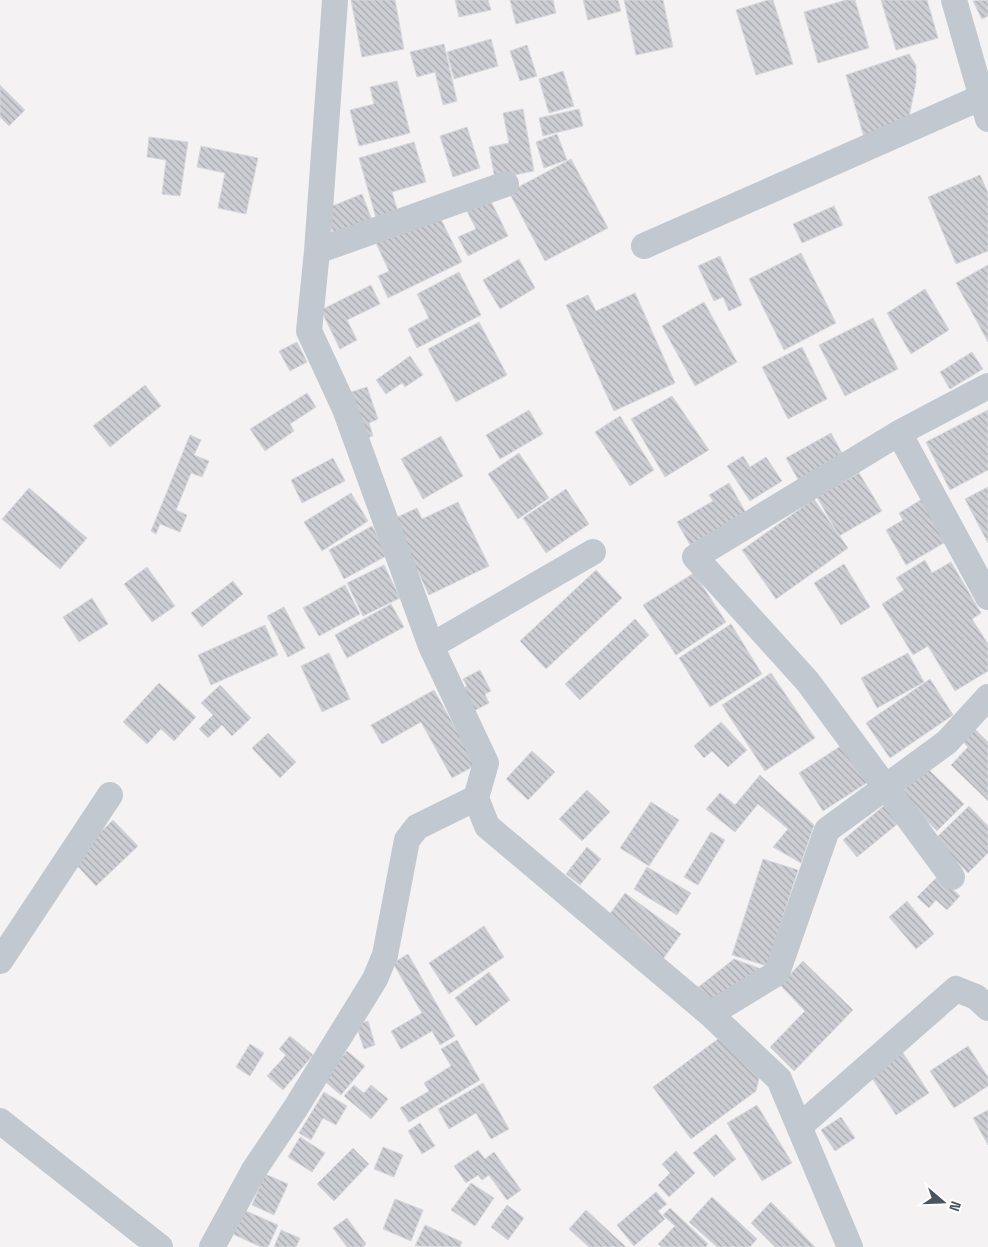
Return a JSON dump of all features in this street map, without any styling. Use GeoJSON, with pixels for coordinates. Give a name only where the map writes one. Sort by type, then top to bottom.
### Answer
{"type":"FeatureCollection","features":[{"type":"Feature","properties":{"kind":"street"},"geometry":{"type":"LineString","coordinates":[[335,0],[317,250],[309,331],[345,409],[431,646],[486,763],[476,798],[487,826],[710,1014],[779,1079],[850,1247]]}},
{"type":"Feature","properties":{"kind":"street"},"geometry":{"type":"LineString","coordinates":[[644,246],[985,108],[954,0]]}},
{"type":"Feature","properties":{"kind":"street"},"geometry":{"type":"LineString","coordinates":[[317,250],[506,184]]}},
{"type":"Feature","properties":{"kind":"street"},"geometry":{"type":"LineString","coordinates":[[952,877],[808,682],[695,558],[899,433],[988,386]]}},
{"type":"Feature","properties":{"kind":"street"},"geometry":{"type":"LineString","coordinates":[[899,433],[988,598]]}},
{"type":"Feature","properties":{"kind":"street"},"geometry":{"type":"LineString","coordinates":[[431,646],[593,552]]}},
{"type":"Feature","properties":{"kind":"street"},"geometry":{"type":"LineString","coordinates":[[710,1014],[777,973],[826,830],[947,742],[988,697]]}},
{"type":"Feature","properties":{"kind":"street"},"geometry":{"type":"LineString","coordinates":[[0,961],[110,794]]}},
{"type":"Feature","properties":{"kind":"street"},"geometry":{"type":"LineString","coordinates":[[212,1247],[254,1170],[295,1109],[375,979],[385,955],[407,840],[417,827],[476,798]]}},
{"type":"Feature","properties":{"kind":"street"},"geometry":{"type":"LineString","coordinates":[[800,1126],[956,989],[976,996],[988,1008]]}},
{"type":"Feature","properties":{"kind":"street"},"geometry":{"type":"LineString","coordinates":[[0,1121],[160,1247]]}},
{"type":"Feature","properties":{"kind":"building"},"geometry":{"type":"Polygon","coordinates":[[[351,0],[395,0],[404,49],[362,57],[351,0]]]}},
{"type":"Feature","properties":{"kind":"building"},"geometry":{"type":"Polygon","coordinates":[[[455,0],[488,0],[491,10],[459,17],[455,0]]]}},
{"type":"Feature","properties":{"kind":"building"},"geometry":{"type":"Polygon","coordinates":[[[510,0],[553,0],[556,13],[516,24],[510,0]]]}},
{"type":"Feature","properties":{"kind":"building"},"geometry":{"type":"Polygon","coordinates":[[[583,0],[618,0],[621,11],[588,20],[583,0]]]}},
{"type":"Feature","properties":{"kind":"building"},"geometry":{"type":"Polygon","coordinates":[[[624,0],[663,0],[673,47],[636,55],[624,0]]]}},
{"type":"Feature","properties":{"kind":"building"},"geometry":{"type":"Polygon","coordinates":[[[773,0],[793,64],[756,75],[736,10],[773,0]]]}},
{"type":"Feature","properties":{"kind":"building"},"geometry":{"type":"Polygon","coordinates":[[[846,0],[855,0],[869,48],[818,63],[804,12],[846,0]]]}},
{"type":"Feature","properties":{"kind":"building"},"geometry":{"type":"Polygon","coordinates":[[[881,0],[927,0],[938,38],[896,50],[881,0]]]}},
{"type":"Feature","properties":{"kind":"building"},"geometry":{"type":"Polygon","coordinates":[[[988,0],[988,16],[982,19],[973,1],[988,0]]]}},
{"type":"Feature","properties":{"kind":"building"},"geometry":{"type":"Polygon","coordinates":[[[491,39],[498,66],[454,79],[447,52],[491,39]]]}},
{"type":"Feature","properties":{"kind":"building"},"geometry":{"type":"Polygon","coordinates":[[[444,44],[457,101],[443,105],[435,72],[417,77],[410,52],[444,44]]]}},
{"type":"Feature","properties":{"kind":"building"},"geometry":{"type":"Polygon","coordinates":[[[527,45],[537,76],[520,81],[510,51],[527,45]]]}},
{"type":"Feature","properties":{"kind":"building"},"geometry":{"type":"Polygon","coordinates":[[[909,54],[916,65],[916,82],[909,117],[866,144],[846,75],[909,54]]]}},
{"type":"Feature","properties":{"kind":"building"},"geometry":{"type":"Polygon","coordinates":[[[563,71],[574,106],[549,113],[539,79],[563,71]]]}},
{"type":"Feature","properties":{"kind":"building"},"geometry":{"type":"Polygon","coordinates":[[[397,81],[410,133],[359,146],[350,110],[374,104],[370,87],[397,81]]]}},
{"type":"Feature","properties":{"kind":"building"},"geometry":{"type":"Polygon","coordinates":[[[0,85],[25,110],[9,126],[0,117],[0,85]]]}},
{"type":"Feature","properties":{"kind":"building"},"geometry":{"type":"Polygon","coordinates":[[[523,109],[534,171],[495,179],[489,147],[509,143],[503,113],[523,109]]]}},
{"type":"Feature","properties":{"kind":"building"},"geometry":{"type":"Polygon","coordinates":[[[579,109],[583,126],[543,136],[539,118],[579,109]]]}},
{"type":"Feature","properties":{"kind":"building"},"geometry":{"type":"Polygon","coordinates":[[[467,127],[480,168],[453,177],[440,136],[467,127]]]}},
{"type":"Feature","properties":{"kind":"building"},"geometry":{"type":"Polygon","coordinates":[[[557,134],[567,160],[544,168],[536,142],[557,134]]]}},
{"type":"Feature","properties":{"kind":"building"},"geometry":{"type":"Polygon","coordinates":[[[149,137],[188,142],[180,196],[162,194],[166,160],[147,157],[149,137]]]}},
{"type":"Feature","properties":{"kind":"building"},"geometry":{"type":"Polygon","coordinates":[[[414,142],[426,182],[392,192],[398,212],[376,218],[359,158],[414,142]]]}},
{"type":"Feature","properties":{"kind":"building"},"geometry":{"type":"Polygon","coordinates":[[[201,146],[258,158],[246,214],[218,208],[225,173],[197,167],[201,146]]]}},
{"type":"Feature","properties":{"kind":"building"},"geometry":{"type":"Polygon","coordinates":[[[571,159],[608,228],[545,261],[509,192],[571,159]]]}},
{"type":"Feature","properties":{"kind":"building"},"geometry":{"type":"Polygon","coordinates":[[[980,175],[988,193],[988,251],[956,264],[928,197],[980,175]]]}},
{"type":"Feature","properties":{"kind":"building"},"geometry":{"type":"Polygon","coordinates":[[[362,194],[372,220],[334,234],[325,209],[362,194]]]}},
{"type":"Feature","properties":{"kind":"building"},"geometry":{"type":"Polygon","coordinates":[[[488,195],[508,236],[468,256],[458,237],[476,229],[465,207],[488,195]]]}},
{"type":"Feature","properties":{"kind":"building"},"geometry":{"type":"Polygon","coordinates":[[[834,206],[843,225],[802,243],[793,224],[834,206]]]}},
{"type":"Feature","properties":{"kind":"building"},"geometry":{"type":"Polygon","coordinates":[[[437,211],[462,262],[388,298],[378,276],[389,271],[375,241],[437,211]]]}},
{"type":"Feature","properties":{"kind":"building"},"geometry":{"type":"Polygon","coordinates":[[[801,253],[836,323],[784,350],[749,279],[801,253]]]}},
{"type":"Feature","properties":{"kind":"building"},"geometry":{"type":"Polygon","coordinates":[[[720,256],[742,305],[729,311],[723,297],[714,301],[698,266],[720,256]]]}},
{"type":"Feature","properties":{"kind":"building"},"geometry":{"type":"Polygon","coordinates":[[[519,259],[535,288],[500,309],[483,280],[519,259]]]}},
{"type":"Feature","properties":{"kind":"building"},"geometry":{"type":"Polygon","coordinates":[[[988,265],[988,342],[956,283],[988,265]]]}},
{"type":"Feature","properties":{"kind":"building"},"geometry":{"type":"Polygon","coordinates":[[[459,272],[481,315],[417,348],[408,329],[429,318],[417,294],[459,272]]]}},
{"type":"Feature","properties":{"kind":"building"},"geometry":{"type":"Polygon","coordinates":[[[371,285],[380,304],[347,320],[357,340],[340,349],[321,310],[371,285]]]}},
{"type":"Feature","properties":{"kind":"building"},"geometry":{"type":"Polygon","coordinates":[[[925,289],[949,330],[911,354],[887,313],[925,289]]]}},
{"type":"Feature","properties":{"kind":"building"},"geometry":{"type":"Polygon","coordinates":[[[635,293],[675,383],[614,411],[566,305],[588,295],[596,311],[635,293]]]}},
{"type":"Feature","properties":{"kind":"building"},"geometry":{"type":"Polygon","coordinates":[[[704,302],[737,362],[695,386],[662,326],[704,302]]]}},
{"type":"Feature","properties":{"kind":"building"},"geometry":{"type":"Polygon","coordinates":[[[873,318],[898,369],[845,396],[819,345],[873,318]]]}},
{"type":"Feature","properties":{"kind":"building"},"geometry":{"type":"Polygon","coordinates":[[[479,322],[507,375],[456,402],[428,349],[479,322]]]}},
{"type":"Feature","properties":{"kind":"building"},"geometry":{"type":"Polygon","coordinates":[[[297,342],[307,362],[290,371],[279,351],[297,342]]]}},
{"type":"Feature","properties":{"kind":"building"},"geometry":{"type":"Polygon","coordinates":[[[802,347],[827,399],[788,419],[762,367],[802,347]]]}},
{"type":"Feature","properties":{"kind":"building"},"geometry":{"type":"Polygon","coordinates":[[[972,352],[983,369],[950,389],[940,372],[972,352]]]}},
{"type":"Feature","properties":{"kind":"building"},"geometry":{"type":"Polygon","coordinates":[[[410,356],[423,375],[405,387],[402,383],[386,394],[376,380],[410,356]]]}},
{"type":"Feature","properties":{"kind":"building"},"geometry":{"type":"Polygon","coordinates":[[[145,385],[161,406],[110,447],[93,426],[145,385]]]}},
{"type":"Feature","properties":{"kind":"building"},"geometry":{"type":"Polygon","coordinates":[[[367,387],[378,419],[369,423],[373,436],[367,438],[351,392],[367,387]]]}},
{"type":"Feature","properties":{"kind":"building"},"geometry":{"type":"Polygon","coordinates":[[[307,393],[316,407],[290,424],[294,431],[265,451],[250,429],[307,393]]]}},
{"type":"Feature","properties":{"kind":"building"},"geometry":{"type":"Polygon","coordinates":[[[672,396],[709,450],[665,477],[631,419],[672,396]]]}},
{"type":"Feature","properties":{"kind":"building"},"geometry":{"type":"Polygon","coordinates":[[[529,410],[543,434],[500,459],[486,435],[529,410]]]}},
{"type":"Feature","properties":{"kind":"building"},"geometry":{"type":"Polygon","coordinates":[[[988,410],[988,470],[950,490],[926,442],[988,410]]]}},
{"type":"Feature","properties":{"kind":"building"},"geometry":{"type":"Polygon","coordinates":[[[620,416],[654,470],[630,486],[595,432],[620,416]]]}},
{"type":"Feature","properties":{"kind":"building"},"geometry":{"type":"Polygon","coordinates":[[[831,433],[843,455],[799,481],[786,458],[831,433]]]}},
{"type":"Feature","properties":{"kind":"building"},"geometry":{"type":"Polygon","coordinates":[[[190,435],[201,440],[194,455],[209,461],[202,477],[191,473],[176,510],[187,515],[180,532],[160,524],[156,534],[151,531],[190,435]]]}},
{"type":"Feature","properties":{"kind":"building"},"geometry":{"type":"Polygon","coordinates":[[[441,436],[463,476],[423,499],[401,459],[441,436]]]}},
{"type":"Feature","properties":{"kind":"building"},"geometry":{"type":"Polygon","coordinates":[[[519,453],[549,498],[518,519],[488,474],[519,453]]]}},
{"type":"Feature","properties":{"kind":"building"},"geometry":{"type":"Polygon","coordinates":[[[743,456],[750,467],[766,457],[782,481],[750,501],[727,466],[743,456]]]}},
{"type":"Feature","properties":{"kind":"building"},"geometry":{"type":"Polygon","coordinates":[[[333,458],[345,481],[302,503],[291,480],[333,458]]]}},
{"type":"Feature","properties":{"kind":"building"},"geometry":{"type":"Polygon","coordinates":[[[859,473],[882,511],[839,536],[817,497],[859,473]]]}},
{"type":"Feature","properties":{"kind":"building"},"geometry":{"type":"Polygon","coordinates":[[[729,483],[746,513],[690,545],[677,522],[713,501],[709,495],[729,483]]]}},
{"type":"Feature","properties":{"kind":"building"},"geometry":{"type":"Polygon","coordinates":[[[988,487],[988,543],[965,499],[988,487]]]}},
{"type":"Feature","properties":{"kind":"building"},"geometry":{"type":"Polygon","coordinates":[[[29,488],[87,538],[60,569],[2,519],[29,488]]]}},
{"type":"Feature","properties":{"kind":"building"},"geometry":{"type":"Polygon","coordinates":[[[566,489],[589,524],[546,553],[523,518],[566,489]]]}},
{"type":"Feature","properties":{"kind":"building"},"geometry":{"type":"Polygon","coordinates":[[[351,493],[368,521],[322,551],[304,522],[351,493]]]}},
{"type":"Feature","properties":{"kind":"building"},"geometry":{"type":"Polygon","coordinates":[[[924,498],[949,540],[906,565],[886,530],[903,520],[899,513],[924,498]]]}},
{"type":"Feature","properties":{"kind":"building"},"geometry":{"type":"Polygon","coordinates":[[[814,499],[848,548],[776,599],[742,550],[814,499]]]}},
{"type":"Feature","properties":{"kind":"building"},"geometry":{"type":"Polygon","coordinates":[[[458,502],[489,566],[429,595],[393,519],[417,508],[422,519],[458,502]]]}},
{"type":"Feature","properties":{"kind":"building"},"geometry":{"type":"Polygon","coordinates":[[[372,526],[388,555],[344,579],[329,550],[372,526]]]}},
{"type":"Feature","properties":{"kind":"building"},"geometry":{"type":"Polygon","coordinates":[[[925,560],[932,573],[951,562],[981,613],[972,619],[988,644],[988,671],[955,691],[928,646],[913,655],[882,604],[904,590],[896,578],[925,560]]]}},
{"type":"Feature","properties":{"kind":"building"},"geometry":{"type":"Polygon","coordinates":[[[844,564],[870,607],[841,625],[814,583],[844,564]]]}},
{"type":"Feature","properties":{"kind":"building"},"geometry":{"type":"Polygon","coordinates":[[[384,565],[400,598],[363,616],[347,583],[384,565]]]}},
{"type":"Feature","properties":{"kind":"building"},"geometry":{"type":"Polygon","coordinates":[[[147,567],[175,606],[152,622],[124,584],[147,567]]]}},
{"type":"Feature","properties":{"kind":"building"},"geometry":{"type":"Polygon","coordinates":[[[596,570],[622,598],[546,669],[520,641],[596,570]]]}},
{"type":"Feature","properties":{"kind":"building"},"geometry":{"type":"Polygon","coordinates":[[[694,573],[726,622],[676,655],[643,605],[694,573]]]}},
{"type":"Feature","properties":{"kind":"building"},"geometry":{"type":"Polygon","coordinates":[[[233,581],[243,594],[202,627],[191,613],[233,581]]]}},
{"type":"Feature","properties":{"kind":"building"},"geometry":{"type":"Polygon","coordinates":[[[345,585],[360,614],[319,636],[303,608],[345,585]]]}},
{"type":"Feature","properties":{"kind":"building"},"geometry":{"type":"Polygon","coordinates":[[[92,598],[108,624],[79,642],[63,617],[92,598]]]}},
{"type":"Feature","properties":{"kind":"building"},"geometry":{"type":"Polygon","coordinates":[[[391,604],[404,627],[347,658],[335,635],[391,604]]]}},
{"type":"Feature","properties":{"kind":"building"},"geometry":{"type":"Polygon","coordinates":[[[284,607],[305,648],[288,657],[267,616],[284,607]]]}},
{"type":"Feature","properties":{"kind":"building"},"geometry":{"type":"Polygon","coordinates":[[[635,619],[649,635],[580,700],[565,684],[635,619]]]}},
{"type":"Feature","properties":{"kind":"building"},"geometry":{"type":"Polygon","coordinates":[[[731,624],[762,674],[710,707],[679,658],[731,624]]]}},
{"type":"Feature","properties":{"kind":"building"},"geometry":{"type":"Polygon","coordinates":[[[265,625],[278,655],[211,685],[198,655],[265,625]]]}},
{"type":"Feature","properties":{"kind":"building"},"geometry":{"type":"Polygon","coordinates":[[[329,653],[350,699],[322,712],[301,666],[329,653]]]}},
{"type":"Feature","properties":{"kind":"building"},"geometry":{"type":"Polygon","coordinates":[[[908,653],[924,682],[877,708],[861,678],[908,653]]]}},
{"type":"Feature","properties":{"kind":"building"},"geometry":{"type":"Polygon","coordinates":[[[480,670],[491,691],[485,694],[489,703],[470,713],[458,691],[467,686],[463,679],[480,670]]]}},
{"type":"Feature","properties":{"kind":"building"},"geometry":{"type":"Polygon","coordinates":[[[771,673],[815,738],[765,771],[722,705],[771,673]]]}},
{"type":"Feature","properties":{"kind":"building"},"geometry":{"type":"Polygon","coordinates":[[[930,679],[953,715],[890,758],[866,723],[930,679]]]}},
{"type":"Feature","properties":{"kind":"building"},"geometry":{"type":"Polygon","coordinates":[[[159,683],[196,717],[174,741],[161,729],[147,744],[123,722],[159,683]]]}},
{"type":"Feature","properties":{"kind":"building"},"geometry":{"type":"Polygon","coordinates":[[[220,685],[251,718],[232,736],[222,725],[208,738],[199,729],[213,715],[201,703],[220,685]]]}},
{"type":"Feature","properties":{"kind":"building"},"geometry":{"type":"Polygon","coordinates":[[[434,690],[476,765],[452,778],[421,722],[382,744],[371,725],[434,690]]]}},
{"type":"Feature","properties":{"kind":"building"},"geometry":{"type":"Polygon","coordinates":[[[721,722],[747,750],[728,767],[712,751],[704,758],[694,746],[721,722]]]}},
{"type":"Feature","properties":{"kind":"building"},"geometry":{"type":"Polygon","coordinates":[[[972,726],[988,742],[988,801],[951,765],[968,747],[960,739],[972,726]]]}},
{"type":"Feature","properties":{"kind":"building"},"geometry":{"type":"Polygon","coordinates":[[[268,733],[296,762],[280,778],[252,748],[268,733]]]}},
{"type":"Feature","properties":{"kind":"building"},"geometry":{"type":"Polygon","coordinates":[[[847,742],[871,780],[823,811],[799,773],[847,742]]]}},
{"type":"Feature","properties":{"kind":"building"},"geometry":{"type":"Polygon","coordinates":[[[532,751],[555,772],[528,800],[506,779],[532,751]]]}},
{"type":"Feature","properties":{"kind":"building"},"geometry":{"type":"Polygon","coordinates":[[[926,767],[964,804],[937,831],[900,794],[926,767]]]}},
{"type":"Feature","properties":{"kind":"building"},"geometry":{"type":"Polygon","coordinates":[[[760,775],[814,825],[801,863],[773,847],[788,829],[758,804],[735,832],[706,809],[720,793],[735,805],[760,775]]]}},
{"type":"Feature","properties":{"kind":"building"},"geometry":{"type":"Polygon","coordinates":[[[587,790],[610,812],[582,841],[559,819],[587,790]]]}},
{"type":"Feature","properties":{"kind":"building"},"geometry":{"type":"Polygon","coordinates":[[[651,802],[679,820],[649,866],[620,848],[651,802]]]}},
{"type":"Feature","properties":{"kind":"building"},"geometry":{"type":"Polygon","coordinates":[[[886,804],[901,821],[857,857],[843,840],[886,804]]]}},
{"type":"Feature","properties":{"kind":"building"},"geometry":{"type":"Polygon","coordinates":[[[969,806],[988,826],[988,853],[968,873],[935,839],[969,806]]]}},
{"type":"Feature","properties":{"kind":"building"},"geometry":{"type":"Polygon","coordinates":[[[113,820],[138,846],[96,886],[72,860],[113,820]]]}},
{"type":"Feature","properties":{"kind":"building"},"geometry":{"type":"Polygon","coordinates":[[[711,832],[725,840],[698,885],[684,877],[711,832]]]}},
{"type":"Feature","properties":{"kind":"building"},"geometry":{"type":"Polygon","coordinates":[[[587,847],[601,859],[580,885],[566,874],[587,847]]]}},
{"type":"Feature","properties":{"kind":"building"},"geometry":{"type":"Polygon","coordinates":[[[763,859],[798,870],[767,966],[732,955],[763,859]]]}},
{"type":"Feature","properties":{"kind":"building"},"geometry":{"type":"Polygon","coordinates":[[[647,867],[691,893],[677,915],[634,889],[647,867]]]}},
{"type":"Feature","properties":{"kind":"building"},"geometry":{"type":"Polygon","coordinates":[[[938,876],[960,896],[947,910],[936,900],[929,908],[917,897],[938,876]]]}},
{"type":"Feature","properties":{"kind":"building"},"geometry":{"type":"Polygon","coordinates":[[[625,893],[681,934],[663,959],[607,918],[625,893]]]}},
{"type":"Feature","properties":{"kind":"building"},"geometry":{"type":"Polygon","coordinates":[[[907,901],[934,934],[916,949],[889,917],[907,901]]]}},
{"type":"Feature","properties":{"kind":"building"},"geometry":{"type":"Polygon","coordinates":[[[484,926],[504,957],[449,994],[429,963],[484,926]]]}},
{"type":"Feature","properties":{"kind":"building"},"geometry":{"type":"Polygon","coordinates":[[[408,954],[455,1036],[440,1045],[432,1031],[401,1049],[391,1031],[422,1013],[393,963],[408,954]]]}},
{"type":"Feature","properties":{"kind":"building"},"geometry":{"type":"Polygon","coordinates":[[[734,959],[764,970],[711,1010],[696,989],[734,959]]]}},
{"type":"Feature","properties":{"kind":"building"},"geometry":{"type":"Polygon","coordinates":[[[803,961],[853,1010],[794,1071],[770,1047],[805,1011],[780,985],[803,961]]]}},
{"type":"Feature","properties":{"kind":"building"},"geometry":{"type":"Polygon","coordinates":[[[489,972],[510,1000],[476,1026],[455,998],[489,972]]]}},
{"type":"Feature","properties":{"kind":"building"},"geometry":{"type":"Polygon","coordinates":[[[368,1021],[375,1045],[364,1049],[356,1025],[368,1021]]]}},
{"type":"Feature","properties":{"kind":"building"},"geometry":{"type":"Polygon","coordinates":[[[290,1036],[313,1055],[283,1090],[267,1076],[286,1055],[279,1049],[290,1036]]]}},
{"type":"Feature","properties":{"kind":"building"},"geometry":{"type":"Polygon","coordinates":[[[718,1039],[761,1070],[756,1091],[691,1139],[653,1087],[718,1039]]]}},
{"type":"Feature","properties":{"kind":"building"},"geometry":{"type":"Polygon","coordinates":[[[457,1040],[480,1080],[409,1122],[400,1108],[429,1091],[424,1083],[451,1066],[441,1049],[457,1040]]]}},
{"type":"Feature","properties":{"kind":"building"},"geometry":{"type":"Polygon","coordinates":[[[250,1044],[264,1053],[250,1076],[236,1067],[250,1044]]]}},
{"type":"Feature","properties":{"kind":"building"},"geometry":{"type":"Polygon","coordinates":[[[968,1046],[988,1077],[988,1086],[954,1108],[930,1071],[968,1046]]]}},
{"type":"Feature","properties":{"kind":"building"},"geometry":{"type":"Polygon","coordinates":[[[901,1050],[929,1093],[896,1115],[868,1072],[901,1050]]]}},
{"type":"Feature","properties":{"kind":"building"},"geometry":{"type":"Polygon","coordinates":[[[347,1051],[365,1066],[341,1095],[323,1080],[347,1051]]]}},
{"type":"Feature","properties":{"kind":"building"},"geometry":{"type":"Polygon","coordinates":[[[483,1083],[509,1129],[491,1139],[476,1113],[449,1129],[438,1109],[483,1083]]]}},
{"type":"Feature","properties":{"kind":"building"},"geometry":{"type":"Polygon","coordinates":[[[354,1085],[364,1093],[371,1085],[388,1099],[371,1119],[344,1096],[354,1085]]]}},
{"type":"Feature","properties":{"kind":"building"},"geometry":{"type":"Polygon","coordinates":[[[324,1092],[347,1106],[336,1125],[323,1118],[311,1140],[299,1133],[324,1092]]]}},
{"type":"Feature","properties":{"kind":"building"},"geometry":{"type":"Polygon","coordinates":[[[757,1105],[792,1163],[762,1181],[727,1123],[757,1105]]]}},
{"type":"Feature","properties":{"kind":"building"},"geometry":{"type":"Polygon","coordinates":[[[988,1110],[988,1145],[973,1118],[988,1110]]]}},
{"type":"Feature","properties":{"kind":"building"},"geometry":{"type":"Polygon","coordinates":[[[841,1117],[855,1138],[835,1151],[821,1130],[841,1117]]]}},
{"type":"Feature","properties":{"kind":"building"},"geometry":{"type":"Polygon","coordinates":[[[420,1123],[435,1146],[422,1154],[408,1131],[420,1123]]]}},
{"type":"Feature","properties":{"kind":"building"},"geometry":{"type":"Polygon","coordinates":[[[716,1134],[736,1159],[714,1177],[693,1153],[716,1134]]]}},
{"type":"Feature","properties":{"kind":"building"},"geometry":{"type":"Polygon","coordinates":[[[300,1137],[325,1153],[312,1172],[288,1157],[300,1137]]]}},
{"type":"Feature","properties":{"kind":"building"},"geometry":{"type":"Polygon","coordinates":[[[383,1147],[403,1155],[394,1177],[374,1169],[383,1147]]]}},
{"type":"Feature","properties":{"kind":"building"},"geometry":{"type":"Polygon","coordinates":[[[353,1148],[369,1164],[334,1201],[317,1184],[353,1148]]]}},
{"type":"Feature","properties":{"kind":"building"},"geometry":{"type":"Polygon","coordinates":[[[478,1150],[485,1159],[494,1152],[521,1190],[507,1200],[489,1175],[482,1180],[478,1175],[466,1183],[454,1166],[478,1150]]]}},
{"type":"Feature","properties":{"kind":"building"},"geometry":{"type":"Polygon","coordinates":[[[676,1151],[695,1173],[669,1197],[658,1185],[670,1173],[662,1164],[676,1151]]]}},
{"type":"Feature","properties":{"kind":"building"},"geometry":{"type":"Polygon","coordinates":[[[265,1174],[288,1184],[274,1215],[252,1205],[265,1174]]]}},
{"type":"Feature","properties":{"kind":"building"},"geometry":{"type":"Polygon","coordinates":[[[471,1183],[494,1198],[475,1226],[451,1210],[471,1183]]]}},
{"type":"Feature","properties":{"kind":"building"},"geometry":{"type":"Polygon","coordinates":[[[656,1192],[667,1204],[658,1211],[665,1219],[634,1246],[617,1225],[656,1192]]]}},
{"type":"Feature","properties":{"kind":"building"},"geometry":{"type":"Polygon","coordinates":[[[712,1197],[757,1239],[750,1247],[717,1247],[689,1222],[712,1197]]]}},
{"type":"Feature","properties":{"kind":"building"},"geometry":{"type":"Polygon","coordinates":[[[395,1199],[423,1210],[411,1241],[383,1229],[395,1199]]]}},
{"type":"Feature","properties":{"kind":"building"},"geometry":{"type":"Polygon","coordinates":[[[771,1202],[815,1247],[775,1247],[751,1223],[771,1202]]]}},
{"type":"Feature","properties":{"kind":"building"},"geometry":{"type":"Polygon","coordinates":[[[507,1205],[524,1218],[508,1240],[491,1227],[507,1205]]]}},
{"type":"Feature","properties":{"kind":"building"},"geometry":{"type":"Polygon","coordinates":[[[670,1208],[708,1244],[706,1247],[662,1247],[658,1244],[675,1226],[663,1215],[670,1208]]]}},
{"type":"Feature","properties":{"kind":"building"},"geometry":{"type":"Polygon","coordinates":[[[244,1210],[278,1225],[268,1247],[261,1247],[233,1234],[244,1210]]]}},
{"type":"Feature","properties":{"kind":"building"},"geometry":{"type":"Polygon","coordinates":[[[586,1210],[626,1247],[589,1247],[569,1229],[586,1210]]]}},
{"type":"Feature","properties":{"kind":"building"},"geometry":{"type":"Polygon","coordinates":[[[347,1218],[366,1244],[363,1247],[347,1247],[333,1228],[347,1218]]]}},
{"type":"Feature","properties":{"kind":"building"},"geometry":{"type":"Polygon","coordinates":[[[425,1225],[462,1242],[460,1247],[415,1246],[425,1225]]]}},
{"type":"Feature","properties":{"kind":"building"},"geometry":{"type":"Polygon","coordinates":[[[281,1230],[300,1238],[296,1247],[274,1247],[281,1230]]]}}]}
